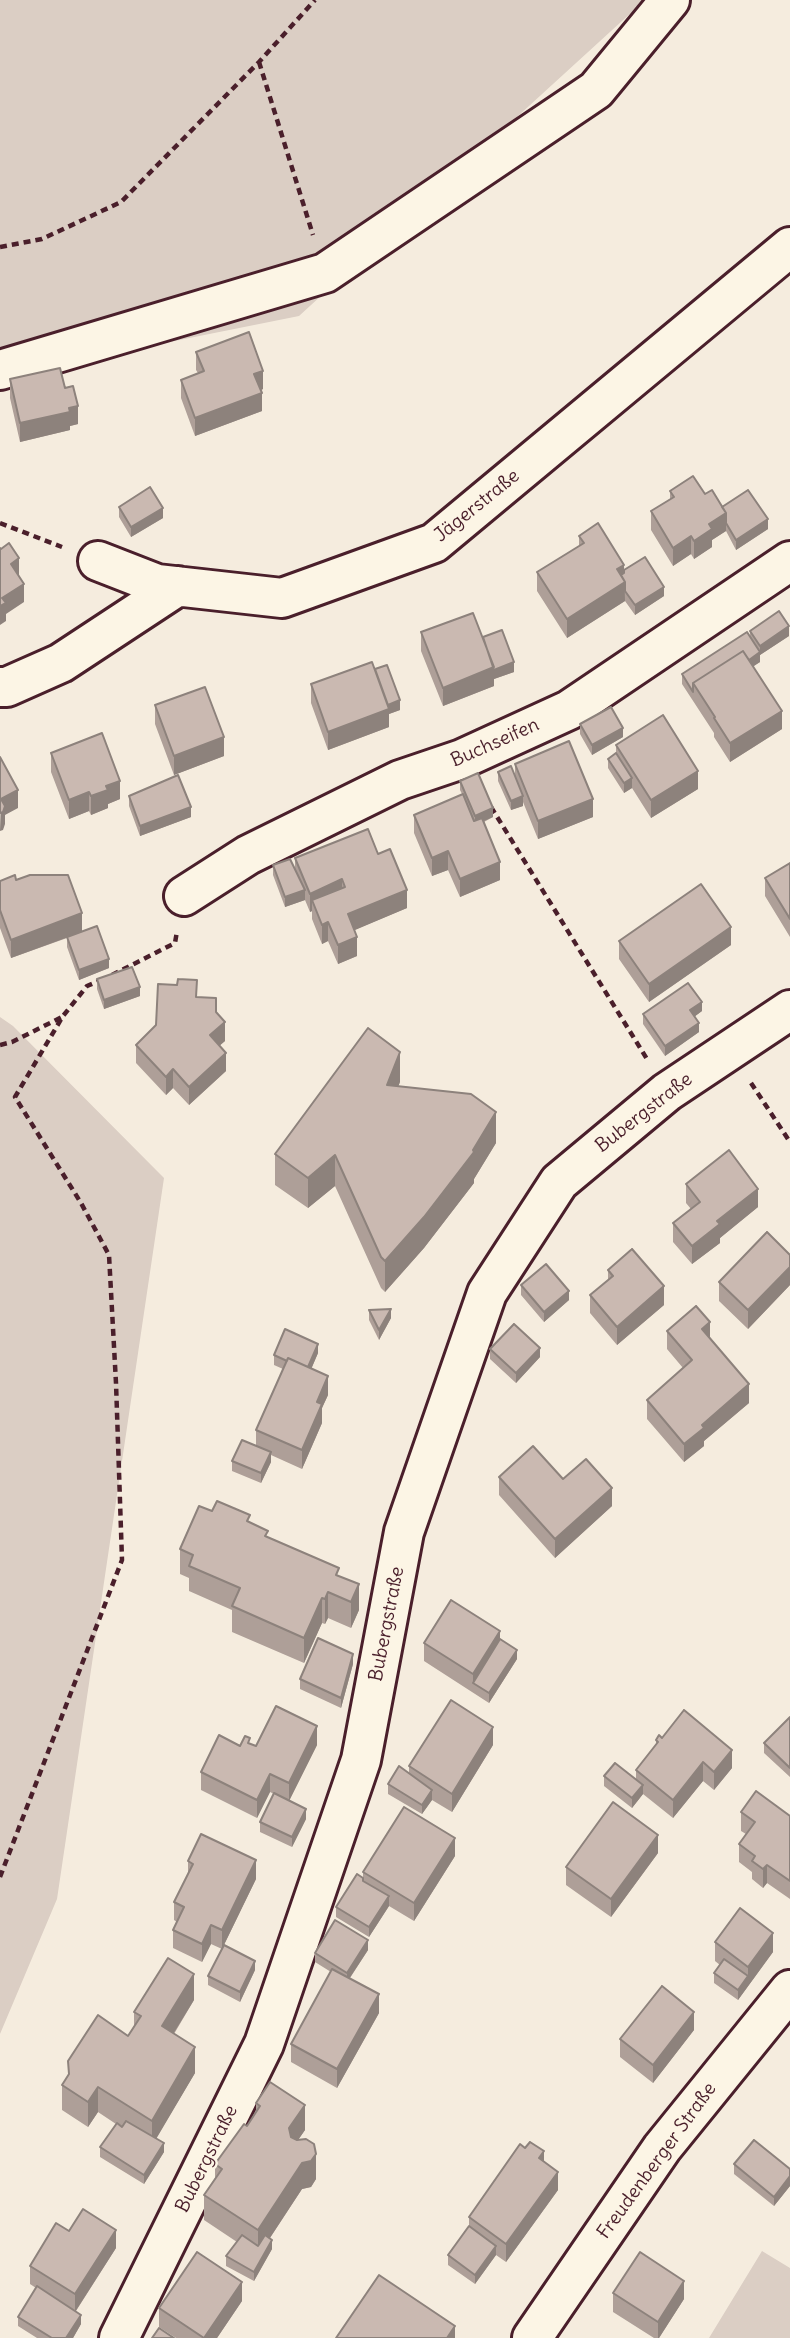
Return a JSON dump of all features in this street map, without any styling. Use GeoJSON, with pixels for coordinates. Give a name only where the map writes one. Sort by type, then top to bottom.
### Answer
{"type":"FeatureCollection","features":[{"type":"Feature","properties":{"kind":"street"},"geometry":{"type":"LineString","coordinates":[[0,370],[325,273],[596,90],[670,0]]}},
{"type":"Feature","properties":{"kind":"street","name":"Jägerstraße"},"geometry":{"type":"LineString","coordinates":[[99,561],[157,584],[282,598],[434,543],[790,247]]}},
{"type":"Feature","properties":{"kind":"street","name":"Buchseifen"},"geometry":{"type":"LineString","coordinates":[[184,896],[248,855],[400,780],[462,759],[569,710],[790,561]]}},
{"type":"Feature","properties":{"kind":"street"},"geometry":{"type":"LineString","coordinates":[[0,687],[8,687],[61,663],[178,586]]}},
{"type":"Feature","properties":{"kind":"street","name":"Bubergstraße"},"geometry":{"type":"LineString","coordinates":[[119,2338],[264,2044],[361,1760],[404,1532],[487,1293],[559,1182],[667,1092],[790,1010]]}},
{"type":"Feature","properties":{"kind":"street","name":"Freudenberger Straße"},"geometry":{"type":"LineString","coordinates":[[532,2338],[662,2148],[790,1990]]}},
{"type":"Feature","properties":{"kind":"path"},"geometry":{"type":"LineString","coordinates":[[0,247],[42,239],[121,202],[259,62],[315,0]]}},
{"type":"Feature","properties":{"kind":"path"},"geometry":{"type":"LineString","coordinates":[[259,62],[325,273]]}},
{"type":"Feature","properties":{"kind":"path"},"geometry":{"type":"LineString","coordinates":[[0,523],[99,561]]}},
{"type":"Feature","properties":{"kind":"path"},"geometry":{"type":"LineString","coordinates":[[462,759],[667,1092]]}},
{"type":"Feature","properties":{"kind":"path"},"geometry":{"type":"LineString","coordinates":[[0,1877],[122,1560],[116,1383],[108,1255],[81,1203],[15,1097],[62,1016],[87,986],[175,943],[184,896]]}},
{"type":"Feature","properties":{"kind":"path"},"geometry":{"type":"LineString","coordinates":[[0,1045],[12,1042],[62,1016]]}},
{"type":"Feature","properties":{"kind":"path"},"geometry":{"type":"LineString","coordinates":[[729,1050],[790,1142]]}},
{"type":"Feature","properties":{"kind":"shaded area"},"geometry":{"type":"Polygon","coordinates":[[[0,0],[645,0],[299,316],[0,376],[0,0]]]}},
{"type":"Feature","properties":{"kind":"shaded area"},"geometry":{"type":"Polygon","coordinates":[[[0,1017],[13,1026],[164,1178],[57,1899],[0,2034],[0,1017]]]}},
{"type":"Feature","properties":{"kind":"shaded area"},"geometry":{"type":"Polygon","coordinates":[[[762,2251],[790,2268],[790,2338],[709,2338],[762,2251]]]}},
{"type":"Feature","properties":{"kind":"building"},"geometry":{"type":"Polygon","coordinates":[[[249,332],[263,371],[254,374],[262,393],[195,418],[181,380],[204,371],[196,352],[249,332]]]}},
{"type":"Feature","properties":{"kind":"building"},"geometry":{"type":"Polygon","coordinates":[[[60,368],[65,388],[73,386],[78,406],[69,408],[70,412],[20,423],[10,379],[60,368]]]}},
{"type":"Feature","properties":{"kind":"building"},"geometry":{"type":"Polygon","coordinates":[[[693,476],[705,494],[712,490],[726,513],[709,524],[712,529],[694,541],[691,536],[673,548],[651,511],[674,497],[670,491],[693,476]]]}},
{"type":"Feature","properties":{"kind":"building"},"geometry":{"type":"Polygon","coordinates":[[[150,487],[163,508],[131,527],[119,507],[150,487]]]}},
{"type":"Feature","properties":{"kind":"building"},"geometry":{"type":"Polygon","coordinates":[[[748,490],[768,519],[736,540],[726,523],[726,513],[722,507],[748,490]]]}},
{"type":"Feature","properties":{"kind":"building"},"geometry":{"type":"Polygon","coordinates":[[[598,523],[624,565],[617,569],[625,582],[567,619],[537,572],[584,543],[579,536],[598,523]]]}},
{"type":"Feature","properties":{"kind":"building"},"geometry":{"type":"Polygon","coordinates":[[[9,543],[19,558],[11,564],[24,584],[2,598],[6,603],[0,606],[0,548],[9,543]]]}},
{"type":"Feature","properties":{"kind":"building"},"geometry":{"type":"Polygon","coordinates":[[[645,557],[664,587],[635,605],[625,591],[625,582],[621,575],[624,570],[645,557]]]}},
{"type":"Feature","properties":{"kind":"building"},"geometry":{"type":"Polygon","coordinates":[[[779,611],[789,626],[760,646],[750,631],[779,611]]]}},
{"type":"Feature","properties":{"kind":"building"},"geometry":{"type":"Polygon","coordinates":[[[473,613],[494,667],[443,688],[421,632],[473,613]]]}},
{"type":"Feature","properties":{"kind":"building"},"geometry":{"type":"Polygon","coordinates":[[[502,630],[514,662],[494,670],[483,637],[502,630]]]}},
{"type":"Feature","properties":{"kind":"building"},"geometry":{"type":"Polygon","coordinates":[[[747,632],[760,652],[749,660],[743,651],[693,683],[693,692],[682,674],[747,632]]]}},
{"type":"Feature","properties":{"kind":"building"},"geometry":{"type":"Polygon","coordinates":[[[743,651],[782,711],[730,743],[693,683],[743,651]]]}},
{"type":"Feature","properties":{"kind":"building"},"geometry":{"type":"Polygon","coordinates":[[[372,662],[389,709],[328,732],[311,684],[372,662]]]}},
{"type":"Feature","properties":{"kind":"building"},"geometry":{"type":"Polygon","coordinates":[[[387,665],[400,700],[388,705],[375,669],[387,665]]]}},
{"type":"Feature","properties":{"kind":"building"},"geometry":{"type":"Polygon","coordinates":[[[205,687],[224,737],[174,756],[155,705],[205,687]]]}},
{"type":"Feature","properties":{"kind":"building"},"geometry":{"type":"Polygon","coordinates":[[[611,707],[623,728],[592,745],[580,724],[611,707]]]}},
{"type":"Feature","properties":{"kind":"building"},"geometry":{"type":"Polygon","coordinates":[[[663,715],[698,771],[651,800],[616,745],[663,715]]]}},
{"type":"Feature","properties":{"kind":"building"},"geometry":{"type":"Polygon","coordinates":[[[102,733],[120,781],[106,786],[108,790],[91,796],[89,792],[69,800],[51,753],[102,733]]]}},
{"type":"Feature","properties":{"kind":"building"},"geometry":{"type":"Polygon","coordinates":[[[569,741],[593,799],[538,821],[515,764],[569,741]]]}},
{"type":"Feature","properties":{"kind":"building"},"geometry":{"type":"Polygon","coordinates":[[[616,753],[632,778],[624,783],[608,759],[616,753]]]}},
{"type":"Feature","properties":{"kind":"building"},"geometry":{"type":"Polygon","coordinates":[[[0,757],[18,790],[1,799],[5,806],[0,813],[0,757]]]}},
{"type":"Feature","properties":{"kind":"building"},"geometry":{"type":"Polygon","coordinates":[[[511,766],[523,796],[511,801],[498,772],[511,766]]]}},
{"type":"Feature","properties":{"kind":"building"},"geometry":{"type":"Polygon","coordinates":[[[478,773],[493,808],[475,816],[460,781],[478,773]]]}},
{"type":"Feature","properties":{"kind":"building"},"geometry":{"type":"Polygon","coordinates":[[[178,775],[191,807],[140,826],[129,796],[178,775]]]}},
{"type":"Feature","properties":{"kind":"building"},"geometry":{"type":"Polygon","coordinates":[[[463,794],[474,821],[482,818],[500,862],[460,879],[448,851],[432,858],[414,815],[463,794]]]}},
{"type":"Feature","properties":{"kind":"building"},"geometry":{"type":"Polygon","coordinates":[[[368,829],[378,854],[390,849],[407,890],[348,914],[357,937],[338,945],[328,922],[322,925],[312,900],[345,887],[342,879],[310,894],[295,858],[368,829]]]}},
{"type":"Feature","properties":{"kind":"building"},"geometry":{"type":"Polygon","coordinates":[[[290,859],[305,890],[285,897],[273,865],[290,859]]]}},
{"type":"Feature","properties":{"kind":"building"},"geometry":{"type":"Polygon","coordinates":[[[790,863],[790,919],[765,878],[790,863]]]}},
{"type":"Feature","properties":{"kind":"building"},"geometry":{"type":"Polygon","coordinates":[[[15,875],[16,880],[30,875],[68,875],[82,913],[11,940],[0,910],[0,881],[15,875]]]}},
{"type":"Feature","properties":{"kind":"building"},"geometry":{"type":"Polygon","coordinates":[[[701,884],[731,927],[649,984],[619,941],[701,884]]]}},
{"type":"Feature","properties":{"kind":"building"},"geometry":{"type":"Polygon","coordinates":[[[97,926],[109,959],[79,970],[67,937],[97,926]]]}},
{"type":"Feature","properties":{"kind":"building"},"geometry":{"type":"Polygon","coordinates":[[[132,967],[140,987],[104,1000],[97,979],[132,967]]]}},
{"type":"Feature","properties":{"kind":"building"},"geometry":{"type":"Polygon","coordinates":[[[178,979],[197,980],[196,997],[216,998],[216,1012],[225,1022],[210,1035],[226,1053],[189,1087],[173,1069],[166,1077],[136,1045],[156,1025],[158,984],[177,985],[178,979]]]}},
{"type":"Feature","properties":{"kind":"building"},"geometry":{"type":"Polygon","coordinates":[[[688,983],[702,1002],[690,1010],[699,1023],[665,1046],[643,1014],[688,983]]]}},
{"type":"Feature","properties":{"kind":"building"},"geometry":{"type":"Polygon","coordinates":[[[368,1028],[400,1052],[387,1085],[471,1094],[496,1112],[474,1152],[424,1217],[385,1261],[335,1155],[308,1178],[275,1154],[368,1028]]]}},
{"type":"Feature","properties":{"kind":"building"},"geometry":{"type":"Polygon","coordinates":[[[729,1150],[758,1189],[717,1221],[720,1224],[692,1246],[673,1223],[700,1202],[686,1184],[729,1150]]]}},
{"type":"Feature","properties":{"kind":"building"},"geometry":{"type":"Polygon","coordinates":[[[767,1232],[790,1255],[790,1267],[748,1310],[719,1282],[767,1232]]]}},
{"type":"Feature","properties":{"kind":"building"},"geometry":{"type":"Polygon","coordinates":[[[632,1249],[664,1286],[617,1327],[590,1295],[613,1276],[608,1270],[632,1249]]]}},
{"type":"Feature","properties":{"kind":"building"},"geometry":{"type":"Polygon","coordinates":[[[546,1264],[569,1291],[544,1312],[521,1285],[546,1264]]]}},
{"type":"Feature","properties":{"kind":"building"},"geometry":{"type":"Polygon","coordinates":[[[696,1306],[710,1322],[702,1329],[749,1384],[684,1444],[647,1400],[692,1360],[667,1331],[696,1306]]]}},
{"type":"Feature","properties":{"kind":"building"},"geometry":{"type":"Polygon","coordinates":[[[391,1309],[379,1330],[369,1310],[391,1309]]]}},
{"type":"Feature","properties":{"kind":"building"},"geometry":{"type":"Polygon","coordinates":[[[514,1324],[540,1348],[516,1373],[490,1349],[514,1324]]]}},
{"type":"Feature","properties":{"kind":"building"},"geometry":{"type":"Polygon","coordinates":[[[285,1329],[318,1344],[308,1367],[274,1355],[285,1329]]]}},
{"type":"Feature","properties":{"kind":"building"},"geometry":{"type":"Polygon","coordinates":[[[288,1358],[328,1376],[317,1402],[322,1404],[302,1450],[256,1430],[288,1358]]]}},
{"type":"Feature","properties":{"kind":"building"},"geometry":{"type":"Polygon","coordinates":[[[242,1440],[271,1452],[261,1473],[232,1461],[242,1440]]]}},
{"type":"Feature","properties":{"kind":"building"},"geometry":{"type":"Polygon","coordinates":[[[533,1446],[563,1479],[586,1459],[612,1488],[555,1539],[499,1477],[533,1446]]]}},
{"type":"Feature","properties":{"kind":"building"},"geometry":{"type":"Polygon","coordinates":[[[217,1501],[250,1515],[247,1521],[268,1531],[265,1536],[339,1568],[336,1575],[359,1584],[351,1602],[328,1592],[325,1599],[322,1598],[304,1638],[232,1606],[240,1588],[189,1566],[193,1555],[180,1549],[199,1506],[212,1511],[217,1501]]]}},
{"type":"Feature","properties":{"kind":"building"},"geometry":{"type":"Polygon","coordinates":[[[451,1600],[500,1631],[473,1674],[424,1643],[451,1600]]]}},
{"type":"Feature","properties":{"kind":"building"},"geometry":{"type":"Polygon","coordinates":[[[318,1638],[353,1654],[341,1698],[300,1679],[318,1638]]]}},
{"type":"Feature","properties":{"kind":"building"},"geometry":{"type":"Polygon","coordinates":[[[500,1639],[517,1650],[489,1693],[473,1683],[500,1639]]]}},
{"type":"Feature","properties":{"kind":"building"},"geometry":{"type":"Polygon","coordinates":[[[451,1700],[493,1727],[452,1794],[409,1766],[451,1700]]]}},
{"type":"Feature","properties":{"kind":"building"},"geometry":{"type":"Polygon","coordinates":[[[276,1706],[317,1726],[289,1783],[270,1774],[257,1800],[201,1772],[219,1735],[240,1746],[245,1736],[250,1738],[248,1743],[256,1746],[276,1706]]]}},
{"type":"Feature","properties":{"kind":"building"},"geometry":{"type":"Polygon","coordinates":[[[684,1710],[732,1750],[714,1772],[703,1762],[673,1800],[636,1770],[658,1742],[656,1740],[659,1735],[662,1738],[684,1710]]]}},
{"type":"Feature","properties":{"kind":"building"},"geometry":{"type":"Polygon","coordinates":[[[790,1717],[790,1768],[764,1743],[790,1717]]]}},
{"type":"Feature","properties":{"kind":"building"},"geometry":{"type":"Polygon","coordinates":[[[615,1763],[643,1785],[632,1798],[604,1776],[615,1763]]]}},
{"type":"Feature","properties":{"kind":"building"},"geometry":{"type":"Polygon","coordinates":[[[399,1766],[432,1790],[422,1805],[388,1784],[399,1766]]]}},
{"type":"Feature","properties":{"kind":"building"},"geometry":{"type":"Polygon","coordinates":[[[756,1791],[790,1816],[790,1881],[767,1865],[763,1869],[752,1861],[755,1856],[739,1844],[755,1822],[741,1812],[756,1791]]]}},
{"type":"Feature","properties":{"kind":"building"},"geometry":{"type":"Polygon","coordinates":[[[274,1793],[306,1809],[292,1837],[260,1822],[274,1793]]]}},
{"type":"Feature","properties":{"kind":"building"},"geometry":{"type":"Polygon","coordinates":[[[613,1802],[658,1835],[611,1899],[566,1867],[613,1802]]]}},
{"type":"Feature","properties":{"kind":"building"},"geometry":{"type":"Polygon","coordinates":[[[404,1807],[455,1838],[414,1903],[363,1872],[404,1807]]]}},
{"type":"Feature","properties":{"kind":"building"},"geometry":{"type":"Polygon","coordinates":[[[201,1834],[256,1860],[222,1930],[211,1925],[202,1944],[173,1930],[184,1907],[174,1902],[193,1864],[188,1861],[201,1834]]]}},
{"type":"Feature","properties":{"kind":"building"},"geometry":{"type":"Polygon","coordinates":[[[357,1874],[363,1881],[389,1896],[369,1927],[336,1907],[357,1874]]]}},
{"type":"Feature","properties":{"kind":"building"},"geometry":{"type":"Polygon","coordinates":[[[740,1908],[773,1933],[748,1967],[715,1942],[740,1908]]]}},
{"type":"Feature","properties":{"kind":"building"},"geometry":{"type":"Polygon","coordinates":[[[335,1920],[368,1940],[347,1973],[315,1953],[335,1920]]]}},
{"type":"Feature","properties":{"kind":"building"},"geometry":{"type":"Polygon","coordinates":[[[224,1945],[255,1961],[240,1992],[208,1976],[224,1945]]]}},
{"type":"Feature","properties":{"kind":"building"},"geometry":{"type":"Polygon","coordinates":[[[168,1958],[194,1974],[162,2026],[195,2047],[152,2121],[98,2087],[88,2102],[62,2085],[69,2074],[68,2061],[98,2015],[128,2036],[141,2016],[134,2012],[168,1958]]]}},
{"type":"Feature","properties":{"kind":"building"},"geometry":{"type":"Polygon","coordinates":[[[724,1959],[748,1976],[738,1990],[714,1973],[724,1959]]]}},
{"type":"Feature","properties":{"kind":"building"},"geometry":{"type":"Polygon","coordinates":[[[332,1969],[379,1994],[337,2069],[291,2044],[332,1969]]]}},
{"type":"Feature","properties":{"kind":"building"},"geometry":{"type":"Polygon","coordinates":[[[662,1986],[694,2012],[653,2065],[620,2039],[662,1986]]]}},
{"type":"Feature","properties":{"kind":"building"},"geometry":{"type":"Polygon","coordinates":[[[270,2082],[305,2105],[289,2128],[291,2137],[297,2140],[306,2139],[314,2144],[316,2154],[311,2161],[302,2163],[258,2230],[204,2195],[222,2169],[215,2164],[244,2124],[247,2126],[260,2106],[256,2103],[270,2082]]]}},
{"type":"Feature","properties":{"kind":"building"},"geometry":{"type":"Polygon","coordinates":[[[126,2121],[164,2143],[144,2175],[100,2147],[117,2123],[122,2127],[126,2121]]]}},
{"type":"Feature","properties":{"kind":"building"},"geometry":{"type":"Polygon","coordinates":[[[754,2140],[790,2169],[790,2176],[774,2197],[734,2164],[754,2140]]]}},
{"type":"Feature","properties":{"kind":"building"},"geometry":{"type":"Polygon","coordinates":[[[530,2142],[544,2151],[539,2158],[558,2172],[506,2244],[469,2217],[520,2144],[525,2148],[530,2142]]]}},
{"type":"Feature","properties":{"kind":"building"},"geometry":{"type":"Polygon","coordinates":[[[83,2209],[116,2230],[75,2294],[30,2266],[56,2223],[69,2231],[83,2209]]]}},
{"type":"Feature","properties":{"kind":"building"},"geometry":{"type":"Polygon","coordinates":[[[469,2226],[496,2246],[475,2275],[448,2255],[469,2226]]]}},
{"type":"Feature","properties":{"kind":"building"},"geometry":{"type":"Polygon","coordinates":[[[242,2235],[258,2246],[265,2235],[272,2240],[254,2272],[226,2256],[242,2235]]]}},
{"type":"Feature","properties":{"kind":"building"},"geometry":{"type":"Polygon","coordinates":[[[197,2252],[242,2282],[204,2338],[159,2308],[197,2252]]]}},
{"type":"Feature","properties":{"kind":"building"},"geometry":{"type":"Polygon","coordinates":[[[640,2252],[684,2281],[658,2322],[613,2293],[640,2252]]]}},
{"type":"Feature","properties":{"kind":"building"},"geometry":{"type":"Polygon","coordinates":[[[379,2275],[455,2326],[447,2338],[336,2338],[379,2275]]]}},
{"type":"Feature","properties":{"kind":"building"},"geometry":{"type":"Polygon","coordinates":[[[37,2286],[81,2315],[66,2338],[52,2338],[18,2317],[37,2286]]]}},
{"type":"Feature","properties":{"kind":"building"},"geometry":{"type":"Polygon","coordinates":[[[159,2328],[174,2338],[152,2338],[159,2328]]]}}]}
